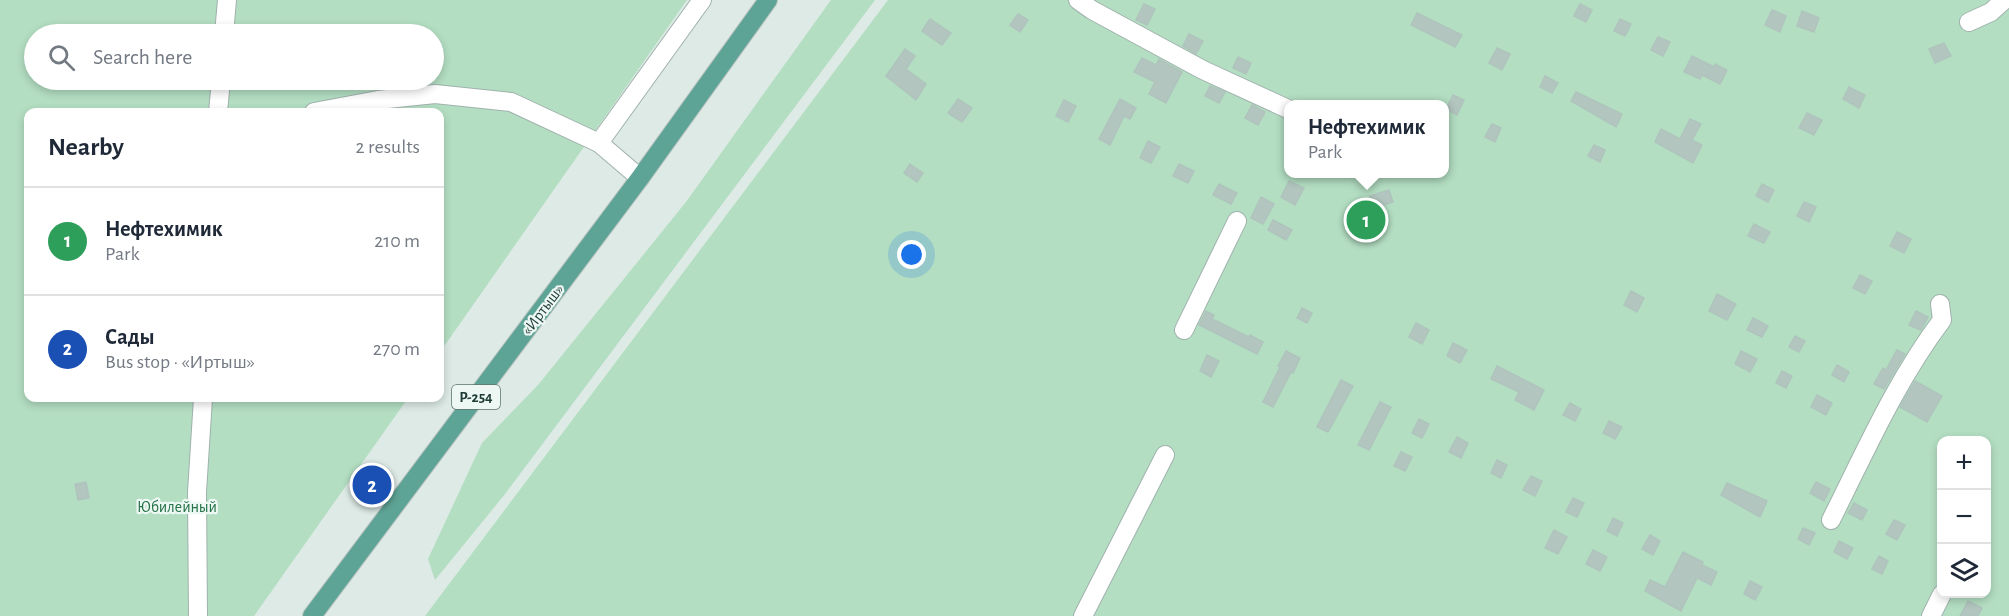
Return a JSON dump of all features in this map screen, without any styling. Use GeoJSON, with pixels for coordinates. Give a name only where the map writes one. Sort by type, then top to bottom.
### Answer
{"type":"FeatureCollection","features":[{"type":"Feature","properties":{"kind":"main road","name":"«Иртыш»"},"geometry":{"type":"LineString","coordinates":[[312,616],[640,178],[768,0]]}},
{"type":"Feature","properties":{"kind":"street"},"geometry":{"type":"LineString","coordinates":[[225,24],[227,0]]}},
{"type":"Feature","properties":{"kind":"street"},"geometry":{"type":"LineString","coordinates":[[599,143],[702,0]]}},
{"type":"Feature","properties":{"kind":"street"},"geometry":{"type":"LineString","coordinates":[[1078,0],[1092,10],[1203,70],[1284,107]]}},
{"type":"Feature","properties":{"kind":"street"},"geometry":{"type":"LineString","coordinates":[[1969,22],[1991,12],[2004,0]]}},
{"type":"Feature","properties":{"kind":"street"},"geometry":{"type":"LineString","coordinates":[[218,108],[220,90]]}},
{"type":"Feature","properties":{"kind":"street"},"geometry":{"type":"LineString","coordinates":[[335,108],[378,100],[435,94],[511,102],[599,143],[640,178]]}},
{"type":"Feature","properties":{"kind":"street"},"geometry":{"type":"LineString","coordinates":[[1184,330],[1237,221]]}},
{"type":"Feature","properties":{"kind":"street"},"geometry":{"type":"LineString","coordinates":[[1830,520],[1886,409],[1920,350],[1942,320],[1940,304]]}},
{"type":"Feature","properties":{"kind":"street"},"geometry":{"type":"LineString","coordinates":[[198,616],[198,492],[202,402]]}},
{"type":"Feature","properties":{"kind":"street"},"geometry":{"type":"LineString","coordinates":[[1083,616],[1165,455]]}},
{"type":"Feature","properties":{"kind":"street"},"geometry":{"type":"LineString","coordinates":[[1930,616],[1940,598]]}},
{"type":"Feature","properties":{"kind":"green space","name":"Юбилейный"},"geometry":{"type":"Polygon","coordinates":[[[0,0],[687,0],[444,346],[444,108],[24,108],[24,402],[405,402],[254,616],[0,616],[0,0]]]}},
{"type":"Feature","properties":{"kind":"green space"},"geometry":{"type":"Polygon","coordinates":[[[831,0],[875,0],[505,494],[435,580],[428,559],[482,443],[538,385],[686,202],[831,0]]]}},
{"type":"Feature","properties":{"kind":"green space"},"geometry":{"type":"Polygon","coordinates":[[[888,0],[2009,0],[2009,616],[425,616],[888,0]]]}},
{"type":"Feature","properties":{"kind":"building"},"geometry":{"type":"Polygon","coordinates":[[[1144,4],[1155,9],[1147,25],[1136,20],[1144,4]]]}},
{"type":"Feature","properties":{"kind":"building"},"geometry":{"type":"Polygon","coordinates":[[[1580,4],[1592,10],[1586,22],[1574,16],[1580,4]]]}},
{"type":"Feature","properties":{"kind":"building"},"geometry":{"type":"Polygon","coordinates":[[[1772,10],[1786,16],[1780,32],[1765,25],[1772,10]]]}},
{"type":"Feature","properties":{"kind":"building"},"geometry":{"type":"Polygon","coordinates":[[[1802,11],[1819,18],[1814,32],[1797,26],[1802,11]]]}},
{"type":"Feature","properties":{"kind":"building"},"geometry":{"type":"Polygon","coordinates":[[[1417,13],[1462,35],[1455,47],[1411,25],[1417,13]]]}},
{"type":"Feature","properties":{"kind":"building"},"geometry":{"type":"Polygon","coordinates":[[[1018,14],[1028,20],[1020,32],[1010,25],[1018,14]]]}},
{"type":"Feature","properties":{"kind":"building"},"geometry":{"type":"Polygon","coordinates":[[[930,19],[951,33],[942,45],[922,31],[930,19]]]}},
{"type":"Feature","properties":{"kind":"building"},"geometry":{"type":"Polygon","coordinates":[[[1620,19],[1631,24],[1625,36],[1614,31],[1620,19]]]}},
{"type":"Feature","properties":{"kind":"building"},"geometry":{"type":"Polygon","coordinates":[[[1189,34],[1203,41],[1196,54],[1183,46],[1189,34]]]}},
{"type":"Feature","properties":{"kind":"building"},"geometry":{"type":"Polygon","coordinates":[[[1658,37],[1670,42],[1663,56],[1651,50],[1658,37]]]}},
{"type":"Feature","properties":{"kind":"building"},"geometry":{"type":"Polygon","coordinates":[[[1944,43],[1951,56],[1935,63],[1929,49],[1944,43]]]}},
{"type":"Feature","properties":{"kind":"building"},"geometry":{"type":"Polygon","coordinates":[[[1497,48],[1510,54],[1502,70],[1489,63],[1497,48]]]}},
{"type":"Feature","properties":{"kind":"building"},"geometry":{"type":"Polygon","coordinates":[[[905,49],[915,56],[906,69],[926,84],[916,100],[886,76],[905,49]]]}},
{"type":"Feature","properties":{"kind":"building"},"geometry":{"type":"Polygon","coordinates":[[[1692,56],[1714,67],[1715,64],[1727,70],[1720,84],[1702,75],[1700,79],[1684,72],[1692,56]]]}},
{"type":"Feature","properties":{"kind":"building"},"geometry":{"type":"Polygon","coordinates":[[[1238,57],[1251,63],[1246,74],[1233,68],[1238,57]]]}},
{"type":"Feature","properties":{"kind":"building"},"geometry":{"type":"Polygon","coordinates":[[[1142,58],[1156,65],[1159,59],[1182,72],[1166,103],[1149,94],[1155,82],[1134,72],[1142,58]]]}},
{"type":"Feature","properties":{"kind":"building"},"geometry":{"type":"Polygon","coordinates":[[[1545,76],[1558,83],[1552,93],[1540,87],[1545,76]]]}},
{"type":"Feature","properties":{"kind":"building"},"geometry":{"type":"Polygon","coordinates":[[[1210,86],[1225,92],[1219,103],[1205,96],[1210,86]]]}},
{"type":"Feature","properties":{"kind":"building"},"geometry":{"type":"Polygon","coordinates":[[[1849,87],[1865,95],[1859,108],[1843,99],[1849,87]]]}},
{"type":"Feature","properties":{"kind":"building"},"geometry":{"type":"Polygon","coordinates":[[[1576,92],[1622,114],[1616,127],[1571,101],[1576,92]]]}},
{"type":"Feature","properties":{"kind":"building"},"geometry":{"type":"Polygon","coordinates":[[[1453,95],[1464,100],[1457,115],[1449,111],[1449,103],[1453,95]]]}},
{"type":"Feature","properties":{"kind":"building"},"geometry":{"type":"Polygon","coordinates":[[[958,99],[972,108],[962,122],[948,113],[958,99]]]}},
{"type":"Feature","properties":{"kind":"building"},"geometry":{"type":"Polygon","coordinates":[[[1120,99],[1136,108],[1130,119],[1124,116],[1110,145],[1099,139],[1120,99]]]}},
{"type":"Feature","properties":{"kind":"building"},"geometry":{"type":"Polygon","coordinates":[[[1064,100],[1076,106],[1068,122],[1056,116],[1064,100]]]}},
{"type":"Feature","properties":{"kind":"building"},"geometry":{"type":"Polygon","coordinates":[[[1252,105],[1265,112],[1258,125],[1245,118],[1252,105]]]}},
{"type":"Feature","properties":{"kind":"building"},"geometry":{"type":"Polygon","coordinates":[[[1807,113],[1822,120],[1814,135],[1799,128],[1807,113]]]}},
{"type":"Feature","properties":{"kind":"building"},"geometry":{"type":"Polygon","coordinates":[[[1690,119],[1701,124],[1692,140],[1702,145],[1693,163],[1655,142],[1661,129],[1680,139],[1690,119]]]}},
{"type":"Feature","properties":{"kind":"building"},"geometry":{"type":"Polygon","coordinates":[[[1492,124],[1501,128],[1495,142],[1485,137],[1492,124]]]}},
{"type":"Feature","properties":{"kind":"building"},"geometry":{"type":"Polygon","coordinates":[[[1148,141],[1160,147],[1151,163],[1140,158],[1148,141]]]}},
{"type":"Feature","properties":{"kind":"building"},"geometry":{"type":"Polygon","coordinates":[[[1594,145],[1605,150],[1600,162],[1588,156],[1594,145]]]}},
{"type":"Feature","properties":{"kind":"building"},"geometry":{"type":"Polygon","coordinates":[[[910,164],[923,173],[917,182],[904,173],[910,164]]]}},
{"type":"Feature","properties":{"kind":"building"},"geometry":{"type":"Polygon","coordinates":[[[1179,164],[1194,171],[1188,183],[1173,176],[1179,164]]]}},
{"type":"Feature","properties":{"kind":"building"},"geometry":{"type":"Polygon","coordinates":[[[1289,181],[1304,188],[1295,205],[1281,197],[1289,181]]]}},
{"type":"Feature","properties":{"kind":"building"},"geometry":{"type":"Polygon","coordinates":[[[1219,184],[1237,193],[1231,204],[1213,195],[1219,184]]]}},
{"type":"Feature","properties":{"kind":"building"},"geometry":{"type":"Polygon","coordinates":[[[1762,184],[1774,190],[1768,202],[1756,196],[1762,184]]]}},
{"type":"Feature","properties":{"kind":"building"},"geometry":{"type":"Polygon","coordinates":[[[1389,190],[1393,202],[1375,208],[1370,196],[1389,190]]]}},
{"type":"Feature","properties":{"kind":"building"},"geometry":{"type":"Polygon","coordinates":[[[1261,197],[1274,204],[1263,224],[1251,218],[1261,197]]]}},
{"type":"Feature","properties":{"kind":"building"},"geometry":{"type":"Polygon","coordinates":[[[1804,202],[1816,207],[1809,222],[1797,216],[1804,202]]]}},
{"type":"Feature","properties":{"kind":"building"},"geometry":{"type":"Polygon","coordinates":[[[1273,220],[1292,230],[1286,240],[1268,230],[1273,220]]]}},
{"type":"Feature","properties":{"kind":"building"},"geometry":{"type":"Polygon","coordinates":[[[1754,224],[1770,232],[1764,243],[1748,236],[1754,224]]]}},
{"type":"Feature","properties":{"kind":"building"},"geometry":{"type":"Polygon","coordinates":[[[1897,232],[1911,239],[1904,253],[1890,246],[1897,232]]]}},
{"type":"Feature","properties":{"kind":"building"},"geometry":{"type":"Polygon","coordinates":[[[1860,275],[1872,281],[1865,294],[1853,288],[1860,275]]]}},
{"type":"Feature","properties":{"kind":"building"},"geometry":{"type":"Polygon","coordinates":[[[1631,291],[1644,298],[1637,312],[1624,305],[1631,291]]]}},
{"type":"Feature","properties":{"kind":"building"},"geometry":{"type":"Polygon","coordinates":[[[1717,294],[1736,304],[1727,320],[1709,311],[1717,294]]]}},
{"type":"Feature","properties":{"kind":"building"},"geometry":{"type":"Polygon","coordinates":[[[1302,308],[1312,313],[1307,323],[1297,318],[1302,308]]]}},
{"type":"Feature","properties":{"kind":"building"},"geometry":{"type":"Polygon","coordinates":[[[1206,311],[1214,315],[1212,319],[1263,342],[1257,354],[1199,325],[1206,311]]]}},
{"type":"Feature","properties":{"kind":"building"},"geometry":{"type":"Polygon","coordinates":[[[1916,311],[1928,317],[1921,330],[1909,325],[1916,311]]]}},
{"type":"Feature","properties":{"kind":"building"},"geometry":{"type":"Polygon","coordinates":[[[1753,318],[1768,326],[1762,337],[1747,330],[1753,318]]]}},
{"type":"Feature","properties":{"kind":"building"},"geometry":{"type":"Polygon","coordinates":[[[1416,323],[1429,330],[1422,344],[1409,337],[1416,323]]]}},
{"type":"Feature","properties":{"kind":"building"},"geometry":{"type":"Polygon","coordinates":[[[1795,336],[1805,341],[1799,352],[1789,347],[1795,336]]]}},
{"type":"Feature","properties":{"kind":"building"},"geometry":{"type":"Polygon","coordinates":[[[1453,343],[1467,350],[1460,363],[1447,356],[1453,343]]]}},
{"type":"Feature","properties":{"kind":"building"},"geometry":{"type":"Polygon","coordinates":[[[1897,350],[1905,354],[1884,389],[1874,384],[1883,368],[1886,370],[1897,350]]]}},
{"type":"Feature","properties":{"kind":"building"},"geometry":{"type":"Polygon","coordinates":[[[1286,351],[1300,358],[1273,407],[1263,402],[1286,351]]]}},
{"type":"Feature","properties":{"kind":"building"},"geometry":{"type":"Polygon","coordinates":[[[1741,351],[1757,359],[1750,372],[1735,364],[1741,351]]]}},
{"type":"Feature","properties":{"kind":"building"},"geometry":{"type":"Polygon","coordinates":[[[1207,355],[1219,361],[1211,377],[1200,371],[1207,355]]]}},
{"type":"Feature","properties":{"kind":"building"},"geometry":{"type":"Polygon","coordinates":[[[1837,365],[1849,372],[1844,382],[1832,375],[1837,365]]]}},
{"type":"Feature","properties":{"kind":"building"},"geometry":{"type":"Polygon","coordinates":[[[1497,366],[1544,390],[1534,410],[1515,400],[1519,392],[1491,379],[1497,366]]]}},
{"type":"Feature","properties":{"kind":"building"},"geometry":{"type":"Polygon","coordinates":[[[1782,371],[1792,376],[1786,388],[1776,383],[1782,371]]]}},
{"type":"Feature","properties":{"kind":"building"},"geometry":{"type":"Polygon","coordinates":[[[1341,380],[1353,386],[1328,432],[1317,427],[1341,380]]]}},
{"type":"Feature","properties":{"kind":"building"},"geometry":{"type":"Polygon","coordinates":[[[1915,381],[1942,396],[1927,422],[1900,407],[1915,381]]]}},
{"type":"Feature","properties":{"kind":"building"},"geometry":{"type":"Polygon","coordinates":[[[1817,395],[1832,403],[1826,415],[1811,407],[1817,395]]]}},
{"type":"Feature","properties":{"kind":"building"},"geometry":{"type":"Polygon","coordinates":[[[1380,402],[1391,407],[1369,450],[1358,445],[1380,402]]]}},
{"type":"Feature","properties":{"kind":"building"},"geometry":{"type":"Polygon","coordinates":[[[1570,403],[1581,409],[1575,421],[1563,415],[1570,403]]]}},
{"type":"Feature","properties":{"kind":"building"},"geometry":{"type":"Polygon","coordinates":[[[1419,419],[1429,424],[1422,438],[1412,433],[1419,419]]]}},
{"type":"Feature","properties":{"kind":"building"},"geometry":{"type":"Polygon","coordinates":[[[1609,421],[1622,427],[1615,439],[1603,433],[1609,421]]]}},
{"type":"Feature","properties":{"kind":"building"},"geometry":{"type":"Polygon","coordinates":[[[1457,437],[1468,443],[1461,458],[1449,452],[1457,437]]]}},
{"type":"Feature","properties":{"kind":"building"},"geometry":{"type":"Polygon","coordinates":[[[1401,452],[1412,457],[1405,471],[1394,466],[1401,452]]]}},
{"type":"Feature","properties":{"kind":"building"},"geometry":{"type":"Polygon","coordinates":[[[1497,460],[1507,465],[1501,478],[1491,473],[1497,460]]]}},
{"type":"Feature","properties":{"kind":"building"},"geometry":{"type":"Polygon","coordinates":[[[1531,476],[1542,481],[1535,496],[1523,490],[1531,476]]]}},
{"type":"Feature","properties":{"kind":"building"},"geometry":{"type":"Polygon","coordinates":[[[86,482],[89,498],[78,500],[75,484],[86,482]]]}},
{"type":"Feature","properties":{"kind":"building"},"geometry":{"type":"Polygon","coordinates":[[[1816,482],[1830,489],[1824,501],[1810,493],[1816,482]]]}},
{"type":"Feature","properties":{"kind":"building"},"geometry":{"type":"Polygon","coordinates":[[[1727,483],[1767,501],[1760,517],[1721,495],[1727,483]]]}},
{"type":"Feature","properties":{"kind":"building"},"geometry":{"type":"Polygon","coordinates":[[[1573,498],[1584,503],[1577,517],[1566,512],[1573,498]]]}},
{"type":"Feature","properties":{"kind":"building"},"geometry":{"type":"Polygon","coordinates":[[[1854,503],[1867,510],[1862,520],[1848,513],[1854,503]]]}},
{"type":"Feature","properties":{"kind":"building"},"geometry":{"type":"Polygon","coordinates":[[[1613,518],[1623,523],[1617,536],[1607,531],[1613,518]]]}},
{"type":"Feature","properties":{"kind":"building"},"geometry":{"type":"Polygon","coordinates":[[[1894,520],[1905,525],[1897,540],[1886,534],[1894,520]]]}},
{"type":"Feature","properties":{"kind":"building"},"geometry":{"type":"Polygon","coordinates":[[[1803,528],[1815,533],[1809,545],[1798,539],[1803,528]]]}},
{"type":"Feature","properties":{"kind":"building"},"geometry":{"type":"Polygon","coordinates":[[[1554,530],[1567,537],[1558,554],[1545,548],[1554,530]]]}},
{"type":"Feature","properties":{"kind":"building"},"geometry":{"type":"Polygon","coordinates":[[[1650,535],[1660,541],[1653,555],[1642,549],[1650,535]]]}},
{"type":"Feature","properties":{"kind":"building"},"geometry":{"type":"Polygon","coordinates":[[[1839,541],[1853,548],[1847,559],[1834,552],[1839,541]]]}},
{"type":"Feature","properties":{"kind":"building"},"geometry":{"type":"Polygon","coordinates":[[[1593,550],[1607,557],[1600,571],[1586,564],[1593,550]]]}},
{"type":"Feature","properties":{"kind":"building"},"geometry":{"type":"Polygon","coordinates":[[[1683,552],[1717,572],[1711,585],[1697,578],[1681,611],[1645,591],[1650,580],[1665,587],[1683,552]]]}},
{"type":"Feature","properties":{"kind":"building"},"geometry":{"type":"Polygon","coordinates":[[[1879,556],[1888,561],[1882,574],[1872,569],[1879,556]]]}},
{"type":"Feature","properties":{"kind":"building"},"geometry":{"type":"Polygon","coordinates":[[[1750,581],[1762,587],[1755,600],[1744,594],[1750,581]]]}},
{"type":"Feature","properties":{"kind":"building"},"geometry":{"type":"Polygon","coordinates":[[[1968,601],[1982,608],[1978,616],[1960,616],[1968,601]]]}},
{"type":"Feature","properties":{"kind":"place","name":"Нефтехимик"},"geometry":{"type":"Point","coordinates":[1366,220]}},
{"type":"Feature","properties":{"kind":"place","name":"Сады"},"geometry":{"type":"Point","coordinates":[372,485]}}]}
